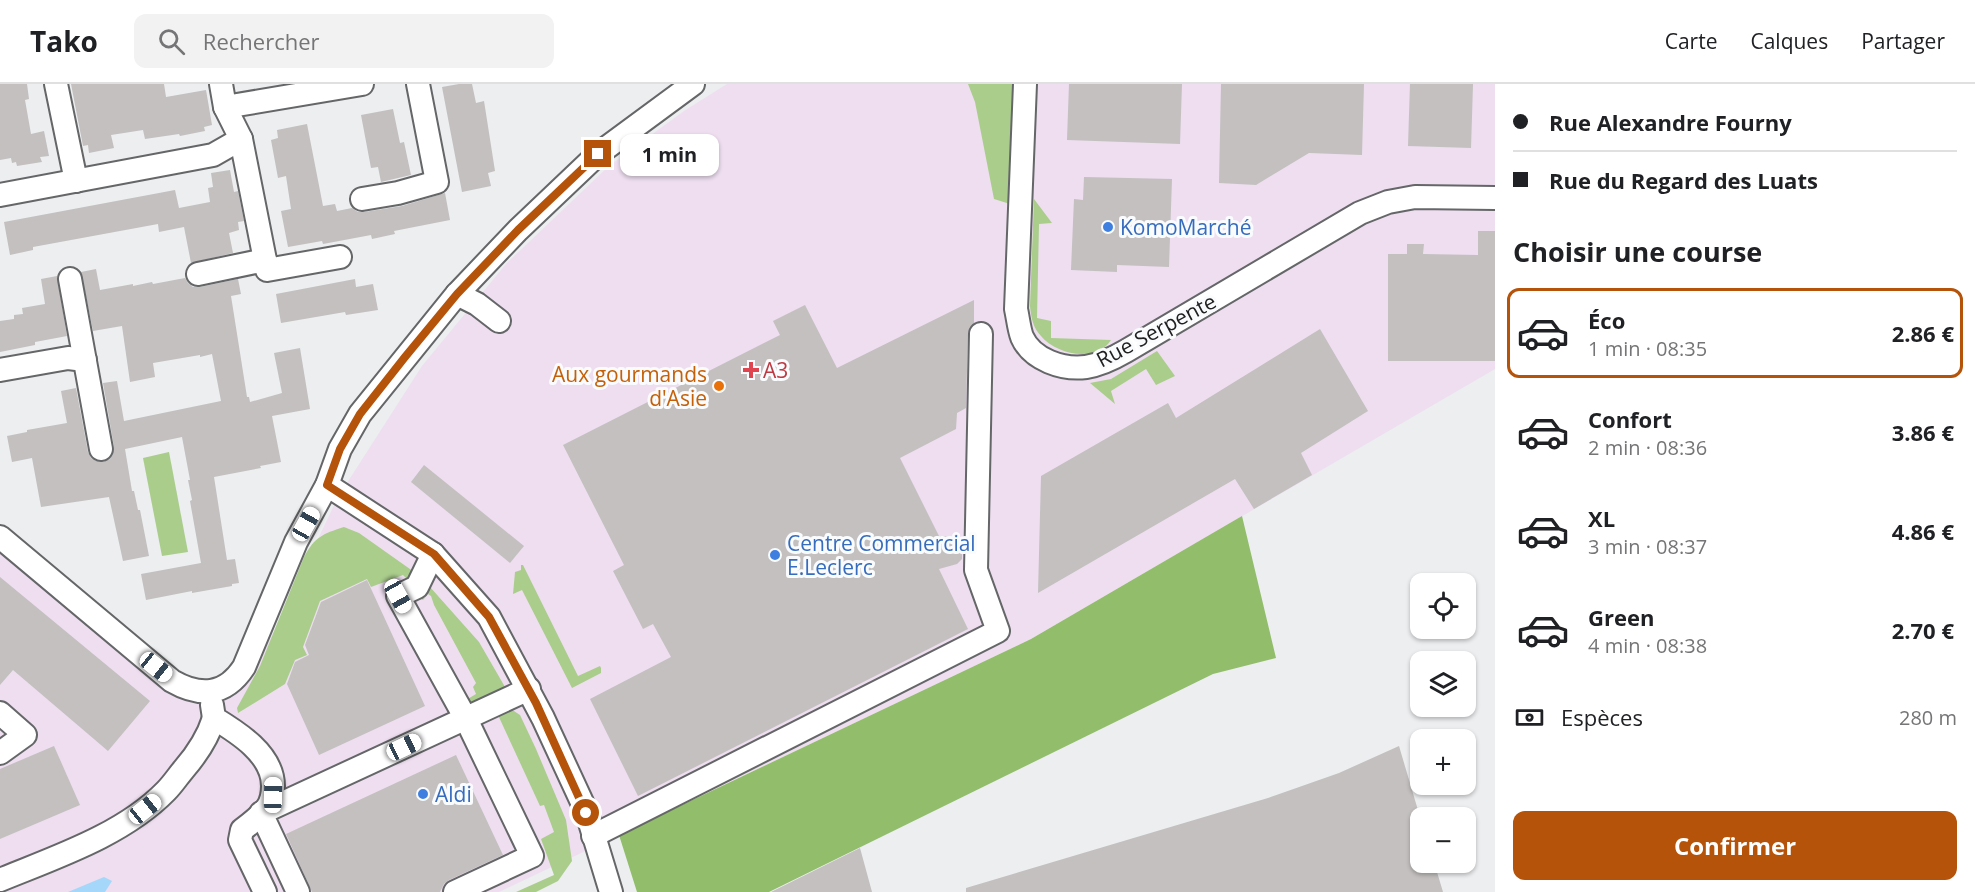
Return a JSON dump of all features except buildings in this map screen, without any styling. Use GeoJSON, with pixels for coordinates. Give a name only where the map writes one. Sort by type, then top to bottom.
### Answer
{"type":"FeatureCollection","features":[{"type":"Feature","properties":{"kind":"street"},"geometry":{"type":"LineString","coordinates":[[56,84],[76,181]]}},
{"type":"Feature","properties":{"kind":"street"},"geometry":{"type":"LineString","coordinates":[[221,84],[225,107],[241,138],[267,270],[340,256]]}},
{"type":"Feature","properties":{"kind":"street"},"geometry":{"type":"LineString","coordinates":[[225,107],[362,84]]}},
{"type":"Feature","properties":{"kind":"street"},"geometry":{"type":"LineString","coordinates":[[362,199],[398,193],[437,182],[418,84]]}},
{"type":"Feature","properties":{"kind":"street"},"geometry":{"type":"LineString","coordinates":[[0,537],[172,681],[192,690],[211,692],[227,685],[238,676],[243,667],[296,542],[327,485],[340,449],[360,414],[457,294],[518,230],[598,154],[693,84]]}},
{"type":"Feature","properties":{"kind":"street","name":"Rue Serpente"},"geometry":{"type":"LineString","coordinates":[[1025,84],[1016,309],[1022,338],[1036,355],[1055,365],[1086,367],[1106,361],[1360,213],[1388,202],[1416,197],[1495,198]]}},
{"type":"Feature","properties":{"kind":"street"},"geometry":{"type":"LineString","coordinates":[[0,195],[213,155],[241,138]]}},
{"type":"Feature","properties":{"kind":"street"},"geometry":{"type":"LineString","coordinates":[[198,274],[265,261]]}},
{"type":"Feature","properties":{"kind":"street"},"geometry":{"type":"LineString","coordinates":[[70,279],[101,449]]}},
{"type":"Feature","properties":{"kind":"street"},"geometry":{"type":"LineString","coordinates":[[457,294],[477,304],[499,321]]}},
{"type":"Feature","properties":{"kind":"street"},"geometry":{"type":"LineString","coordinates":[[593,836],[998,631],[976,570],[981,334]]}},
{"type":"Feature","properties":{"kind":"street"},"geometry":{"type":"LineString","coordinates":[[0,370],[68,358],[85,360]]}},
{"type":"Feature","properties":{"kind":"street"},"geometry":{"type":"LineString","coordinates":[[327,485],[434,554],[489,617],[529,689],[586,813],[611,892]]}},
{"type":"Feature","properties":{"kind":"street"},"geometry":{"type":"LineString","coordinates":[[434,554],[417,587],[398,596],[465,719],[532,856],[456,892]]}},
{"type":"Feature","properties":{"kind":"street"},"geometry":{"type":"LineString","coordinates":[[261,813],[529,689]]}},
{"type":"Feature","properties":{"kind":"street"},"geometry":{"type":"LineString","coordinates":[[0,880],[90,843],[145,809],[166,791],[192,760],[210,732],[214,718],[211,692]]}},
{"type":"Feature","properties":{"kind":"street"},"geometry":{"type":"LineString","coordinates":[[0,713],[25,735],[0,753]]}},
{"type":"Feature","properties":{"kind":"street"},"geometry":{"type":"LineString","coordinates":[[214,718],[251,743],[265,761],[273,780],[273,795],[268,807],[240,834],[240,840],[265,892]]}},
{"type":"Feature","properties":{"kind":"street"},"geometry":{"type":"LineString","coordinates":[[261,813],[298,892]]}},
{"type":"Feature","properties":{"kind":"shaded area"},"geometry":{"type":"Polygon","coordinates":[[[727,84],[1495,84],[1495,369],[1031,639],[499,892],[0,892],[0,549],[185,696],[252,677],[338,497],[422,366],[506,264],[609,166],[684,111],[727,84]]]}},
{"type":"Feature","properties":{"kind":"green space"},"geometry":{"type":"Polygon","coordinates":[[[968,84],[1013,84],[1010,204],[994,199],[975,102],[968,84]]]}},
{"type":"Feature","properties":{"kind":"green space"},"geometry":{"type":"Polygon","coordinates":[[[1034,199],[1052,223],[1039,224],[1037,318],[1051,321],[1051,338],[1111,340],[1096,352],[1076,354],[1066,352],[1048,343],[1034,326],[1030,306],[1034,199]]]}},
{"type":"Feature","properties":{"kind":"green space"},"geometry":{"type":"Polygon","coordinates":[[[1157,351],[1175,376],[1156,385],[1146,369],[1111,391],[1115,404],[1090,383],[1111,379],[1157,351]]]}},
{"type":"Feature","properties":{"kind":"green space"},"geometry":{"type":"Polygon","coordinates":[[[169,452],[188,552],[162,556],[143,458],[169,452]]]}},
{"type":"Feature","properties":{"kind":"green space"},"geometry":{"type":"Polygon","coordinates":[[[1242,516],[1276,658],[1213,674],[769,892],[637,892],[619,835],[1031,639],[1242,516]]]}},
{"type":"Feature","properties":{"kind":"green space"},"geometry":{"type":"Polygon","coordinates":[[[344,527],[359,533],[417,574],[409,581],[403,575],[371,587],[367,579],[320,601],[303,647],[307,655],[295,660],[285,684],[238,713],[237,708],[260,666],[304,557],[320,537],[344,527]]]}},
{"type":"Feature","properties":{"kind":"green space"},"geometry":{"type":"Polygon","coordinates":[[[521,565],[578,676],[600,666],[601,673],[572,688],[522,590],[513,594],[515,572],[521,570],[521,565]]]}},
{"type":"Feature","properties":{"kind":"green space"},"geometry":{"type":"Polygon","coordinates":[[[427,587],[430,587],[479,642],[505,687],[503,691],[470,707],[461,703],[476,694],[473,687],[476,683],[431,596],[428,594],[423,600],[420,598],[427,587]]]}},
{"type":"Feature","properties":{"kind":"green space"},"geometry":{"type":"Polygon","coordinates":[[[511,709],[520,715],[566,820],[572,861],[558,881],[536,892],[516,892],[554,875],[541,839],[554,832],[544,805],[540,806],[498,715],[511,709]]]}},
{"type":"Feature","properties":{"kind":"water"},"geometry":{"type":"Polygon","coordinates":[[[104,877],[112,881],[105,892],[68,892],[104,877]]]}},
{"type":"Feature","properties":{"kind":"place","name":"KomoMarché"},"geometry":{"type":"Point","coordinates":[1108,227]}},
{"type":"Feature","properties":{"kind":"place","name":"A3"},"geometry":{"type":"Point","coordinates":[751,370]}},
{"type":"Feature","properties":{"kind":"place","name":"Aux gourmands d'Asie"},"geometry":{"type":"Point","coordinates":[719,386]}},
{"type":"Feature","properties":{"kind":"place","name":"Centre Commercial E.Leclerc"},"geometry":{"type":"Point","coordinates":[775,555]}},
{"type":"Feature","properties":{"kind":"place","name":"Aldi"},"geometry":{"type":"Point","coordinates":[423,794]}},
{"type":"Feature","properties":{"kind":"route"},"geometry":{"type":"LineString","coordinates":[[586,813],[536,703],[489,617],[434,554],[327,485],[340,449],[360,414],[405,357],[457,294],[518,230],[598,154]]}}]}
